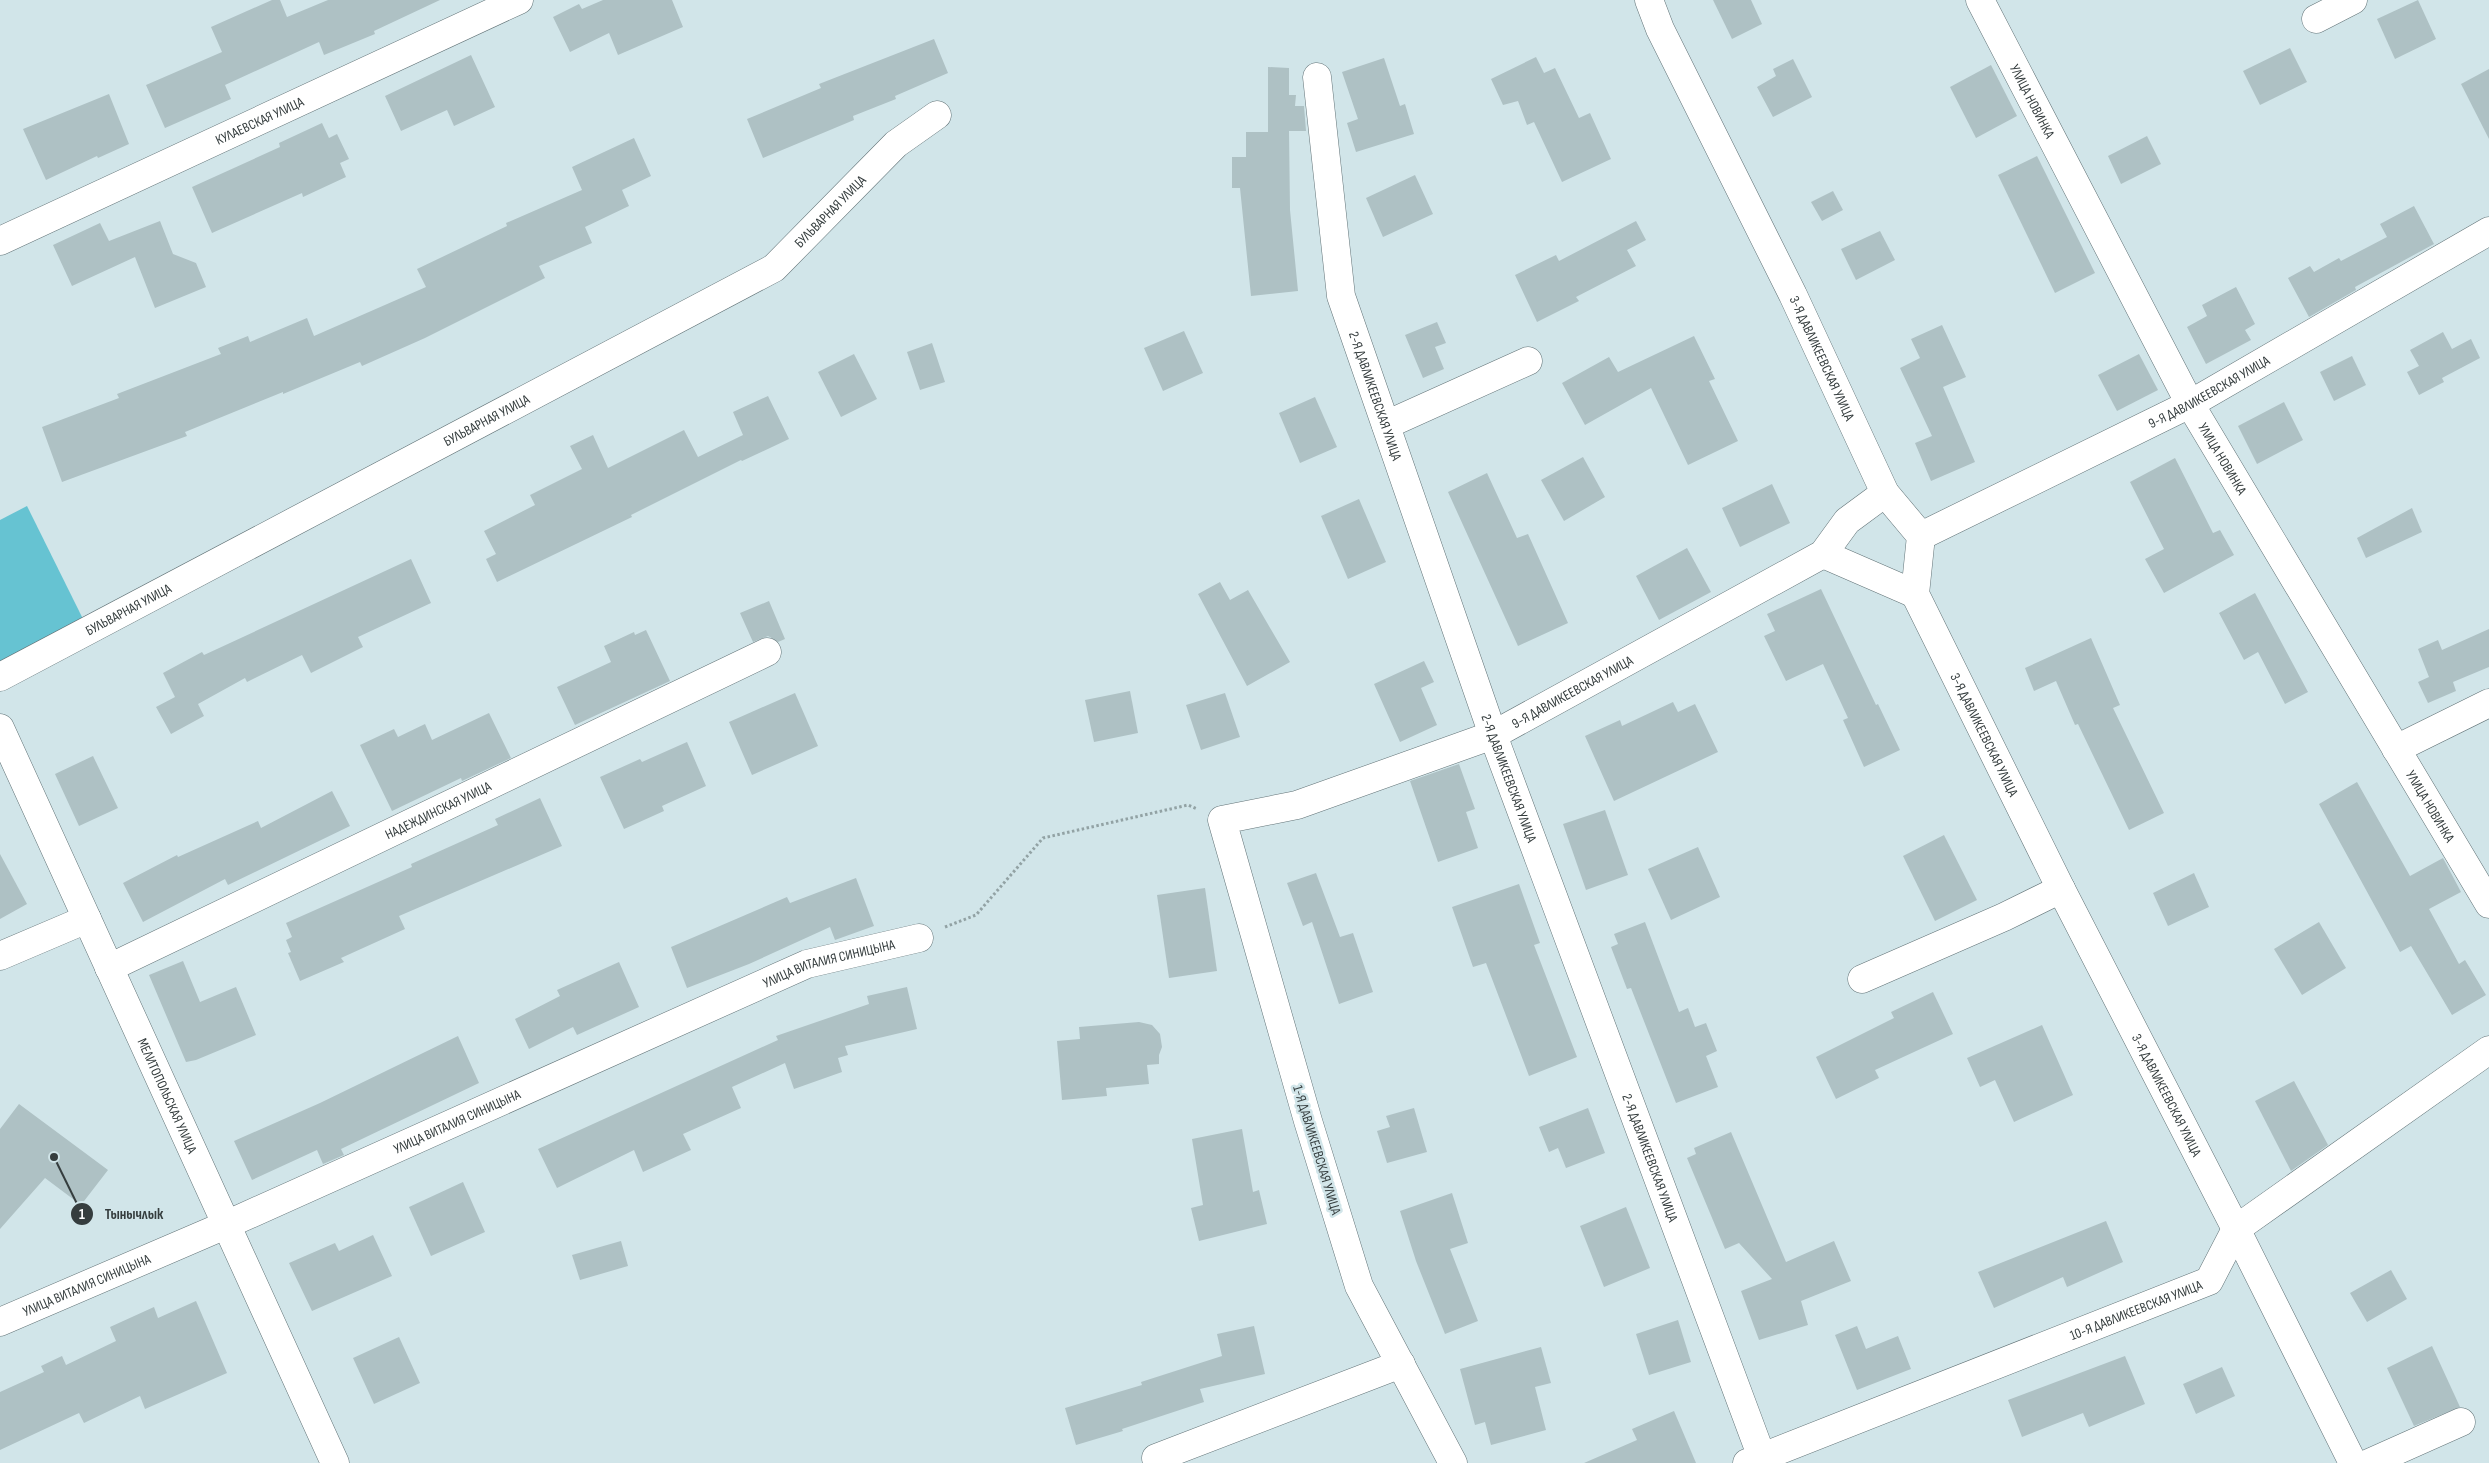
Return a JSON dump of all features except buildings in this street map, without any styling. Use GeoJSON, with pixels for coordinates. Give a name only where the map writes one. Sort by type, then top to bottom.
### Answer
{"type":"FeatureCollection","features":[{"type":"Feature","properties":{"kind":"street","name":"КУЛАЕВСКАЯ УЛИЦА"},"geometry":{"type":"LineString","coordinates":[[0,241],[519,0]]}},
{"type":"Feature","properties":{"kind":"street","name":"3-Я ДАВЛИКЕЕВСКАЯ УЛИЦА"},"geometry":{"type":"LineString","coordinates":[[1649,0],[1660,29],[1793,295],[1885,493],[1921,536]]}},
{"type":"Feature","properties":{"kind":"street","name":"УЛИЦА НОВИНКА"},"geometry":{"type":"LineString","coordinates":[[1980,0],[2190,404],[2489,904]]}},
{"type":"Feature","properties":{"kind":"street"},"geometry":{"type":"LineString","coordinates":[[2316,19],[2353,0]]}},
{"type":"Feature","properties":{"kind":"street","name":"2-Я ДАВЛИКЕЕВСКАЯ УЛИЦА"},"geometry":{"type":"LineString","coordinates":[[1317,77],[1341,296],[1493,735],[1757,1461]]}},
{"type":"Feature","properties":{"kind":"street","name":"БУЛЬВАРНАЯ УЛИЦА"},"geometry":{"type":"LineString","coordinates":[[0,677],[774,268],[896,144],[937,116]]}},
{"type":"Feature","properties":{"kind":"street","name":"9-Я ДАВЛИКЕЕВСКАЯ УЛИЦА"},"geometry":{"type":"LineString","coordinates":[[1921,536],[2190,404],[2489,231]]}},
{"type":"Feature","properties":{"kind":"street"},"geometry":{"type":"LineString","coordinates":[[1386,425],[1528,361]]}},
{"type":"Feature","properties":{"kind":"street","name":"9-Я ДАВЛИКЕЕВСКАЯ УЛИЦА"},"geometry":{"type":"LineString","coordinates":[[1222,820],[1296,805],[1493,735],[1823,554],[1847,521],[1885,493]]}},
{"type":"Feature","properties":{"kind":"street"},"geometry":{"type":"LineString","coordinates":[[1823,554],[1915,594],[1921,536]]}},
{"type":"Feature","properties":{"kind":"street","name":"3-Я ДАВЛИКЕЕВСКАЯ УЛИЦА"},"geometry":{"type":"LineString","coordinates":[[1915,594],[2061,889],[2236,1228],[2353,1463]]}},
{"type":"Feature","properties":{"kind":"street","name":"НАДЕЖДИНСКАЯ УЛИЦА"},"geometry":{"type":"LineString","coordinates":[[110,968],[767,652]]}},
{"type":"Feature","properties":{"kind":"street"},"geometry":{"type":"LineString","coordinates":[[2396,749],[2489,703]]}},
{"type":"Feature","properties":{"kind":"street","name":"МЕЛИТОПОЛЬСКАЯ УЛИЦА"},"geometry":{"type":"LineString","coordinates":[[0,728],[336,1463]]}},
{"type":"Feature","properties":{"kind":"street","name":"1-Я ДАВЛИКЕЕВСКАЯ УЛИЦА"},"geometry":{"type":"LineString","coordinates":[[1222,820],[1306,1112],[1359,1286],[1453,1463]]}},
{"type":"Feature","properties":{"kind":"street"},"geometry":{"type":"LineString","coordinates":[[1862,979],[2004,918],[2061,889]]}},
{"type":"Feature","properties":{"kind":"street"},"geometry":{"type":"LineString","coordinates":[[0,956],[87,919]]}},
{"type":"Feature","properties":{"kind":"street","name":"УЛИЦА ВИТАЛИЯ СИНИЦЫНА"},"geometry":{"type":"LineString","coordinates":[[0,1322],[228,1224],[807,964],[919,938]]}},
{"type":"Feature","properties":{"kind":"street","name":"10-Я ДАВЛИКЕЕВСКАЯ УЛИЦА"},"geometry":{"type":"LineString","coordinates":[[1757,1461],[2209,1281],[2236,1228],[2489,1050]]}},
{"type":"Feature","properties":{"kind":"street"},"geometry":{"type":"LineString","coordinates":[[1156,1458],[1400,1364]]}},
{"type":"Feature","properties":{"kind":"street"},"geometry":{"type":"LineString","coordinates":[[2369,1463],[2461,1422]]}},
{"type":"Feature","properties":{"kind":"path"},"geometry":{"type":"LineString","coordinates":[[976,915],[1043,838],[1188,805],[1222,820]]}},
{"type":"Feature","properties":{"kind":"shaded area"},"geometry":{"type":"Polygon","coordinates":[[[27,506],[84,621],[0,663],[0,520],[27,506]]]}},
{"type":"Feature","properties":{"kind":"place","name":"Тынычлык"},"geometry":{"type":"Point","coordinates":[54,1157]}}]}
